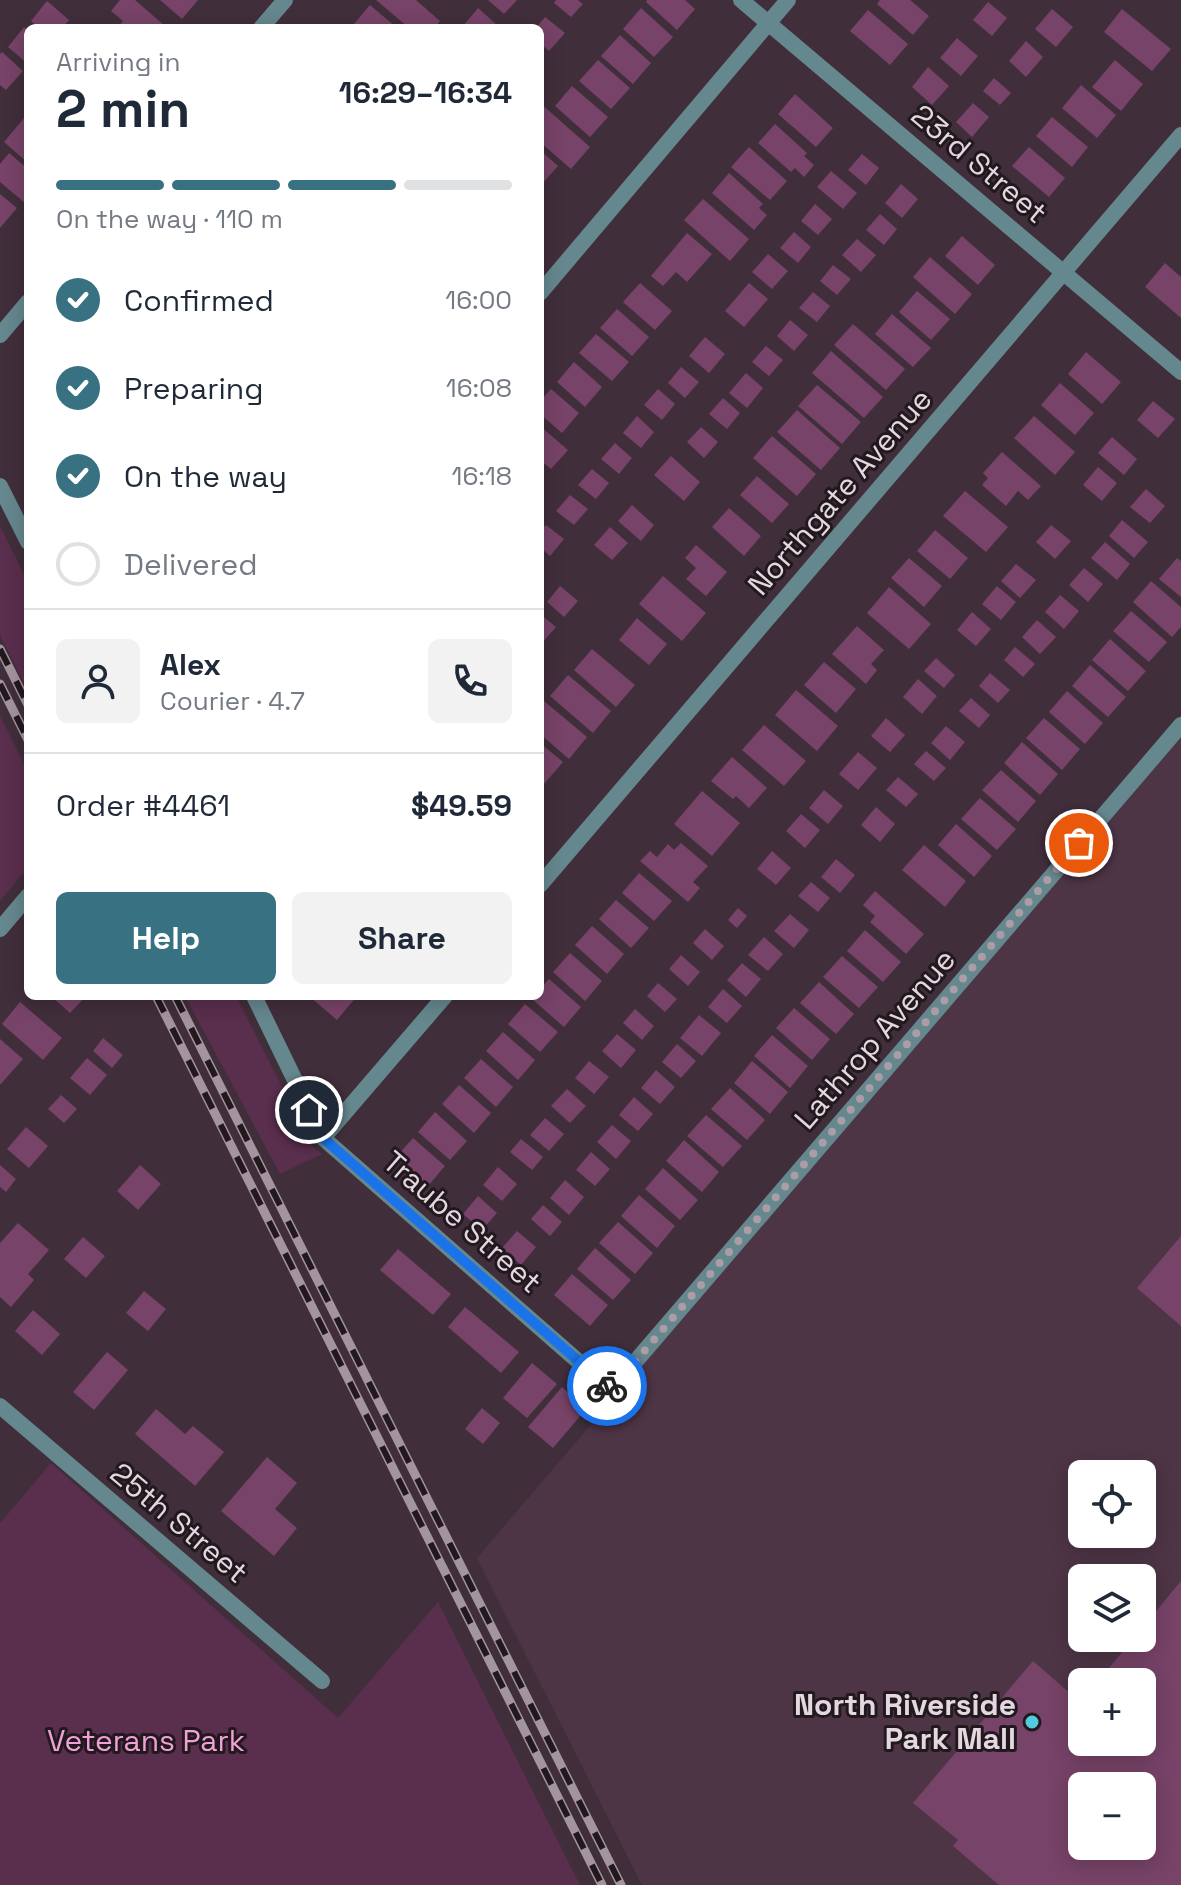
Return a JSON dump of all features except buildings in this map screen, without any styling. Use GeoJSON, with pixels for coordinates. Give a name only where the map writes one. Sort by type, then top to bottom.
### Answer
{"type":"FeatureCollection","features":[{"type":"Feature","properties":{"kind":"street"},"geometry":{"type":"LineString","coordinates":[[264,24],[285,0]]}},
{"type":"Feature","properties":{"kind":"street","name":"23rd Street"},"geometry":{"type":"LineString","coordinates":[[741,0],[1181,372]]}},
{"type":"Feature","properties":{"kind":"street"},"geometry":{"type":"LineString","coordinates":[[544,288],[788,0]]}},
{"type":"Feature","properties":{"kind":"street","name":"Northgate Avenue"},"geometry":{"type":"LineString","coordinates":[[544,880],[1181,135]]}},
{"type":"Feature","properties":{"kind":"street"},"geometry":{"type":"LineString","coordinates":[[0,335],[24,307]]}},
{"type":"Feature","properties":{"kind":"street"},"geometry":{"type":"LineString","coordinates":[[0,486],[24,534]]}},
{"type":"Feature","properties":{"kind":"street","name":"Lathrop Avenue"},"geometry":{"type":"LineString","coordinates":[[611,1390],[1181,725]]}},
{"type":"Feature","properties":{"kind":"street"},"geometry":{"type":"LineString","coordinates":[[0,929],[24,901]]}},
{"type":"Feature","properties":{"kind":"street","name":"Traube Street"},"geometry":{"type":"LineString","coordinates":[[256,1000],[323,1138],[611,1390]]}},
{"type":"Feature","properties":{"kind":"street"},"geometry":{"type":"LineString","coordinates":[[323,1138],[442,1000]]}},
{"type":"Feature","properties":{"kind":"street","name":"25th Street"},"geometry":{"type":"LineString","coordinates":[[0,1406],[322,1681]]}},
{"type":"Feature","properties":{"kind":"shaded area","name":"North Riverside Park Mall"},"geometry":{"type":"Polygon","coordinates":[[[1181,736],[1181,1885],[642,1885],[477,1558],[1181,736]]]}},
{"type":"Feature","properties":{"kind":"green space"},"geometry":{"type":"Polygon","coordinates":[[[0,526],[24,575],[24,683],[0,635],[0,526]]]}},
{"type":"Feature","properties":{"kind":"green space"},"geometry":{"type":"Polygon","coordinates":[[[0,716],[24,764],[24,872],[0,901],[0,716]]]}},
{"type":"Feature","properties":{"kind":"green space"},"geometry":{"type":"Polygon","coordinates":[[[187,1000],[238,1000],[312,1146],[322,1154],[280,1174],[187,1000]]]}},
{"type":"Feature","properties":{"kind":"green space","name":"Veterans Park"},"geometry":{"type":"Polygon","coordinates":[[[51,1463],[338,1718],[438,1602],[580,1885],[0,1885],[0,1523],[51,1463]]]}},
{"type":"Feature","properties":{"kind":"railway"},"geometry":{"type":"LineString","coordinates":[[0,649],[24,697]]}},
{"type":"Feature","properties":{"kind":"railway"},"geometry":{"type":"LineString","coordinates":[[0,684],[24,732]]}},
{"type":"Feature","properties":{"kind":"railway"},"geometry":{"type":"LineString","coordinates":[[158,1000],[602,1885]]}},
{"type":"Feature","properties":{"kind":"railway"},"geometry":{"type":"LineString","coordinates":[[177,1000],[621,1885]]}},
{"type":"Feature","properties":{"kind":"way so far"},"geometry":{"type":"LineString","coordinates":[[607,1386],[611,1390],[1079,843]]}},
{"type":"Feature","properties":{"kind":"place","name":"North Riverside Park Mall"},"geometry":{"type":"Point","coordinates":[1032,1722]}},
{"type":"Feature","properties":{"kind":"route"},"geometry":{"type":"LineString","coordinates":[[309,1110],[323,1138],[607,1386]]}}]}
